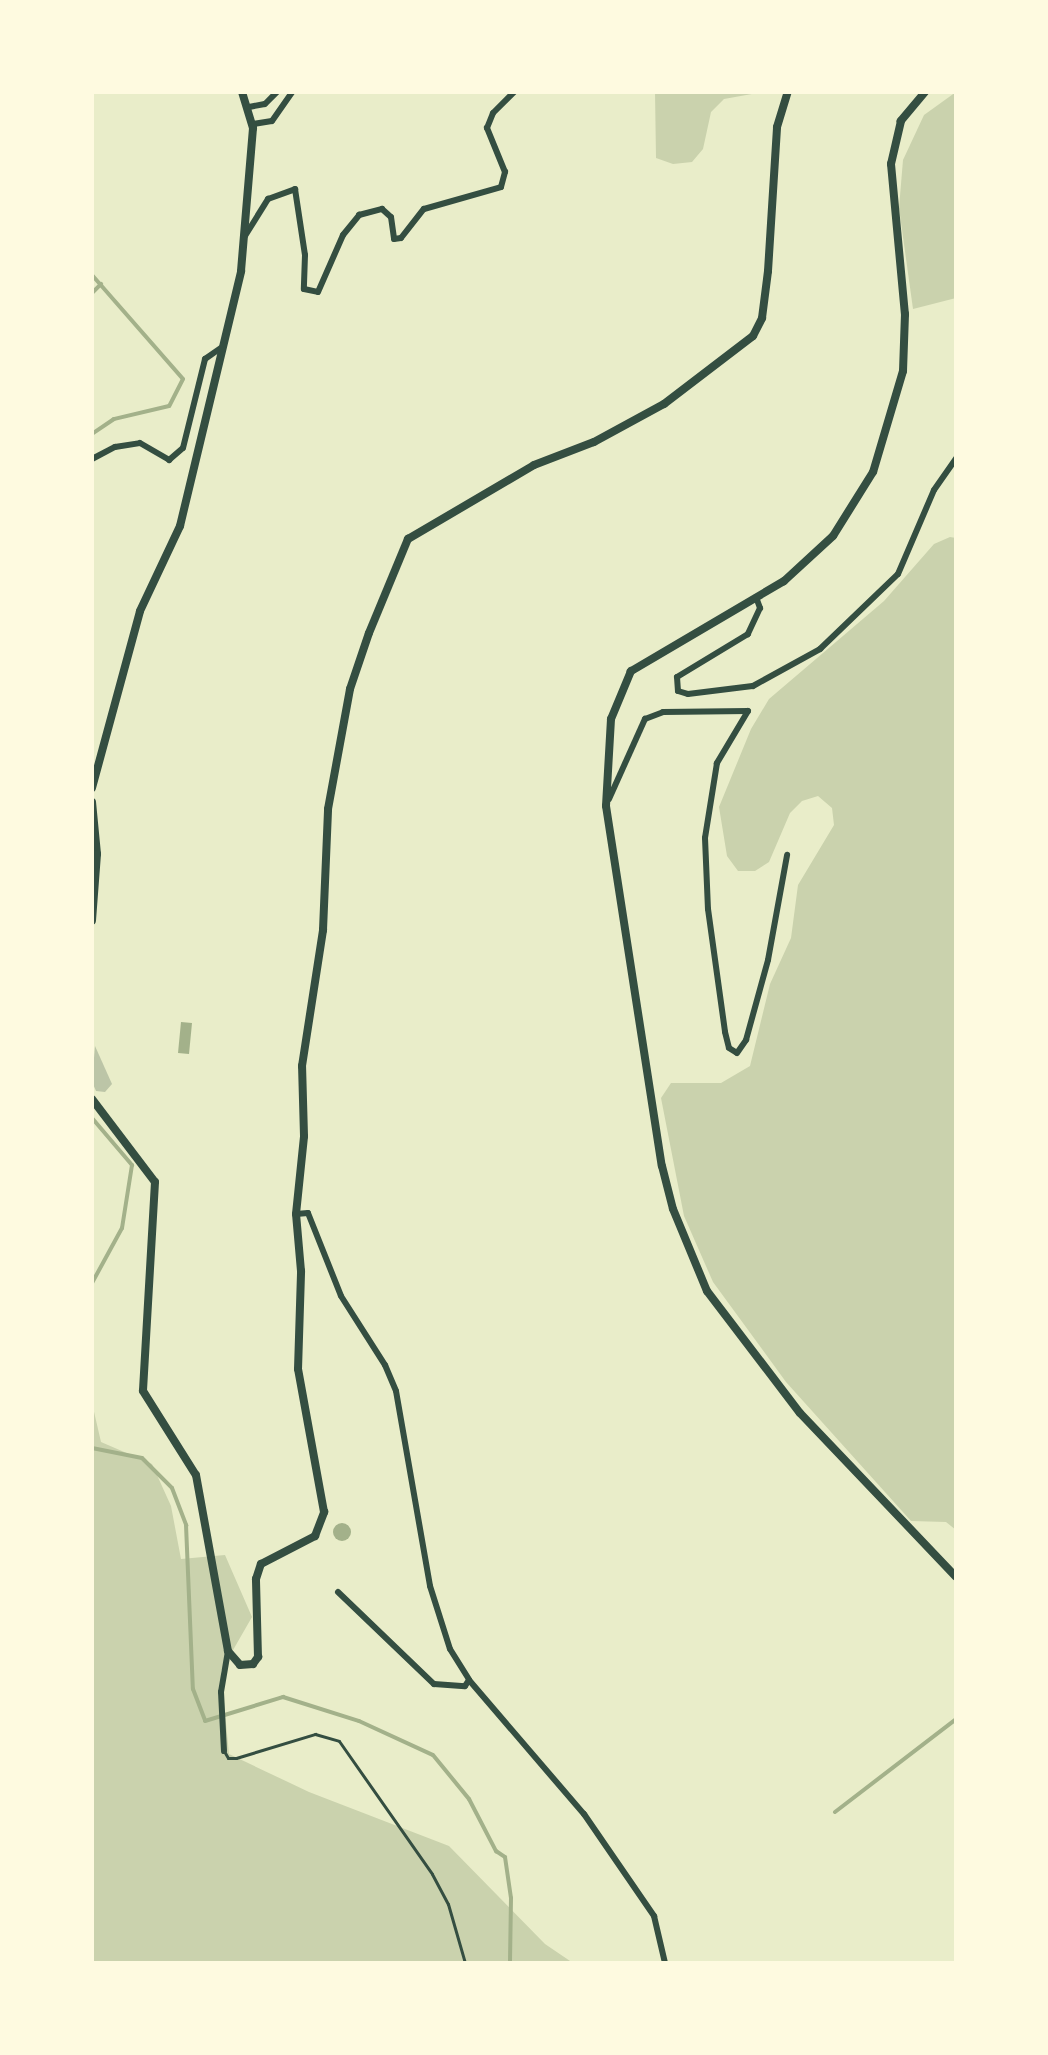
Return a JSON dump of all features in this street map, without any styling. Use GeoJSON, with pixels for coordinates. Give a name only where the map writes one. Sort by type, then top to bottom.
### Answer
{"type":"FeatureCollection","features":[{"type":"Feature","properties":{"kind":"street"},"geometry":{"type":"LineString","coordinates":[[92,788],[135,625],[180,526],[208,423],[245,236],[253,124],[242,92]]}},
{"type":"Feature","properties":{"kind":"street"},"geometry":{"type":"LineString","coordinates":[[249,107],[265,104],[277,92]]}},
{"type":"Feature","properties":{"kind":"street"},"geometry":{"type":"LineString","coordinates":[[253,124],[272,121],[292,92]]}},
{"type":"Feature","properties":{"kind":"street"},"geometry":{"type":"LineString","coordinates":[[245,236],[268,199],[295,189],[305,255],[304,289],[318,292],[343,235],[359,215],[382,209],[391,217],[394,239],[401,238],[424,209],[501,187],[505,172],[487,128],[493,113],[514,92]]}},
{"type":"Feature","properties":{"kind":"street"},"geometry":{"type":"LineString","coordinates":[[228,1651],[240,1665],[253,1664],[259,1648],[256,1579],[261,1564],[315,1536],[324,1512],[298,1369],[301,1271],[296,1214],[304,1136],[302,1066],[323,930],[328,809],[350,689],[393,565],[408,539],[428,525],[534,465],[594,442],[664,404],[753,336],[762,318],[777,127],[788,92]]}},
{"type":"Feature","properties":{"kind":"street"},"geometry":{"type":"LineString","coordinates":[[925,92],[901,121],[891,164],[905,314],[903,371],[873,472],[833,536],[784,581],[631,671],[611,719],[606,806],[662,1166],[673,1209],[707,1291],[800,1413],[956,1577]]}},
{"type":"Feature","properties":{"kind":"street"},"geometry":{"type":"LineString","coordinates":[[92,459],[115,447],[140,443],[169,460],[183,448],[205,359],[221,348]]}},
{"type":"Feature","properties":{"kind":"street"},"geometry":{"type":"LineString","coordinates":[[756,597],[760,608],[748,634],[677,677],[678,691],[688,694],[753,686],[820,649],[898,574],[934,490],[956,458]]}},
{"type":"Feature","properties":{"kind":"street"},"geometry":{"type":"LineString","coordinates":[[606,806],[645,719],[663,712],[748,711],[717,763],[705,838],[708,909],[725,1032],[729,1048],[737,1053],[746,1040],[768,960],[787,855]]}},
{"type":"Feature","properties":{"kind":"street"},"geometry":{"type":"LineString","coordinates":[[92,802],[92,921]]}},
{"type":"Feature","properties":{"kind":"street"},"geometry":{"type":"LineString","coordinates":[[92,1099],[155,1182],[143,1391],[196,1475],[228,1651],[221,1692],[224,1751]]}},
{"type":"Feature","properties":{"kind":"street"},"geometry":{"type":"LineString","coordinates":[[296,1214],[308,1213],[341,1296],[385,1365],[396,1391],[430,1586],[450,1649],[469,1680],[584,1814],[654,1916],[665,1963]]}},
{"type":"Feature","properties":{"kind":"street"},"geometry":{"type":"LineString","coordinates":[[338,1592],[434,1684],[465,1686],[469,1680]]}},
{"type":"Feature","properties":{"kind":"lane"},"geometry":{"type":"LineString","coordinates":[[224,1751],[228,1758],[236,1758],[315,1734],[339,1741],[432,1874],[448,1904],[465,1963]]}},
{"type":"Feature","properties":{"kind":"shaded area"},"geometry":{"type":"Polygon","coordinates":[[[655,92],[763,92],[724,99],[711,112],[703,149],[692,162],[673,164],[656,158],[655,92]]]}},
{"type":"Feature","properties":{"kind":"shaded area"},"geometry":{"type":"Polygon","coordinates":[[[956,92],[956,298],[913,309],[899,208],[903,160],[924,115],[956,92]]]}},
{"type":"Feature","properties":{"kind":"shaded area"},"geometry":{"type":"Polygon","coordinates":[[[950,537],[956,538],[956,1530],[946,1522],[911,1521],[786,1382],[713,1282],[684,1216],[661,1098],[671,1083],[721,1083],[750,1066],[770,984],[791,938],[798,885],[834,825],[832,808],[818,796],[802,801],[790,813],[769,862],[755,871],[738,871],[727,856],[719,807],[751,729],[769,699],[884,601],[934,544],[950,537]]]}},
{"type":"Feature","properties":{"kind":"shaded area"},"geometry":{"type":"Polygon","coordinates":[[[181,1022],[192,1023],[189,1054],[178,1053],[181,1022]]]}},
{"type":"Feature","properties":{"kind":"shaded area"},"geometry":{"type":"Polygon","coordinates":[[[92,1403],[101,1442],[152,1464],[171,1506],[181,1559],[225,1555],[252,1617],[221,1671],[229,1754],[309,1792],[449,1846],[545,1944],[573,1963],[92,1963],[92,1403]]]}},
{"type":"Feature","properties":{"kind":"shaded area"},"geometry":{"type":"Polygon","coordinates":[[[342,1523],[351,1532],[342,1541],[333,1532],[342,1523]]]}},
{"type":"Feature","properties":{"kind":"building"},"geometry":{"type":"Polygon","coordinates":[[[95,1046],[112,1084],[105,1092],[96,1091],[92,1082],[95,1046]]]}},
{"type":"Feature","properties":{"kind":"waterway"},"geometry":{"type":"LineString","coordinates":[[92,275],[183,379],[169,406],[114,419],[92,434]]}},
{"type":"Feature","properties":{"kind":"waterway"},"geometry":{"type":"LineString","coordinates":[[92,293],[101,284]]}},
{"type":"Feature","properties":{"kind":"waterway"},"geometry":{"type":"LineString","coordinates":[[92,1118],[132,1165],[122,1228],[92,1283]]}},
{"type":"Feature","properties":{"kind":"waterway"},"geometry":{"type":"LineString","coordinates":[[92,1448],[142,1458],[172,1488],[186,1525],[193,1689],[205,1721],[283,1697],[359,1721],[433,1755],[469,1799],[496,1851],[505,1857],[511,1898],[510,1963]]}},
{"type":"Feature","properties":{"kind":"waterway"},"geometry":{"type":"LineString","coordinates":[[835,1812],[956,1719]]}}]}
